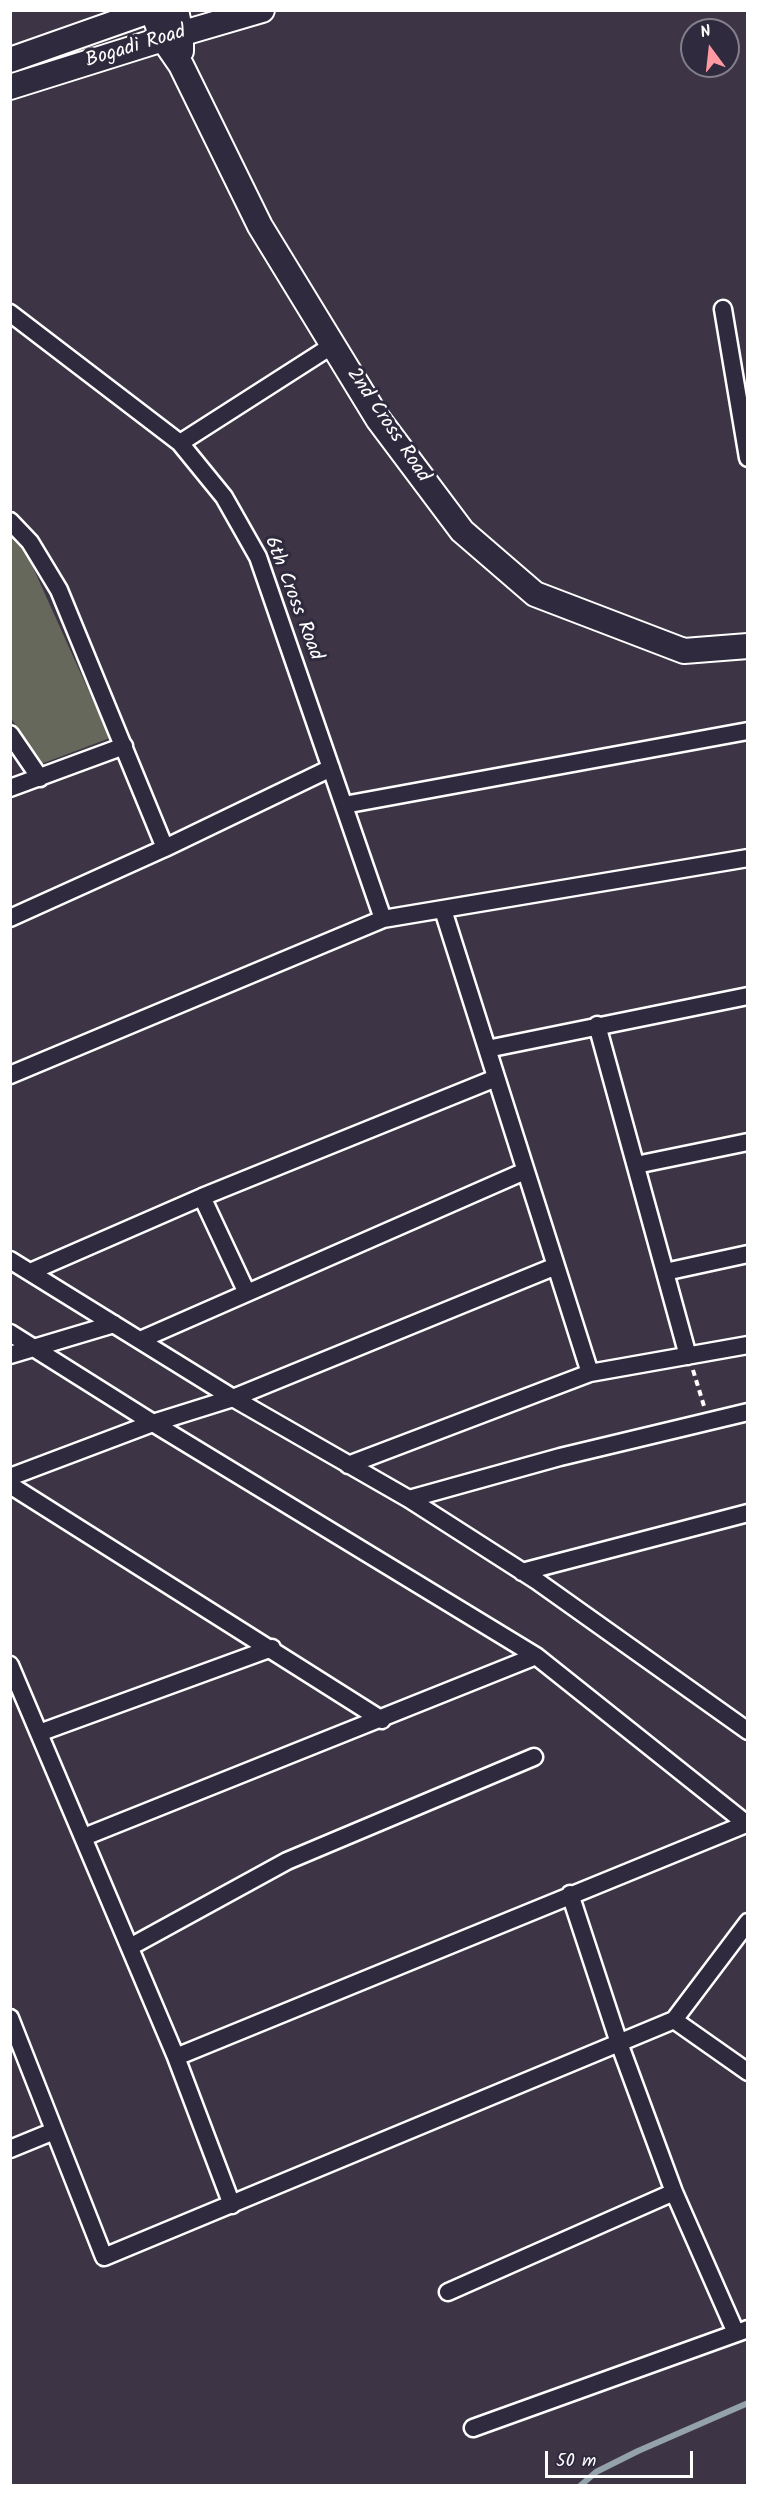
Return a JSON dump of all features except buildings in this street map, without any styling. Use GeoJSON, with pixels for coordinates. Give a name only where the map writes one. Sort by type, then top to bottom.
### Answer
{"type":"FeatureCollection","features":[{"type":"Feature","properties":{"kind":"street"},"geometry":{"type":"LineString","coordinates":[[152,10],[172,37]]}},
{"type":"Feature","properties":{"kind":"street","name":"Bogadi Road"},"geometry":{"type":"LineString","coordinates":[[10,60],[152,10]]}},
{"type":"Feature","properties":{"kind":"street"},"geometry":{"type":"LineString","coordinates":[[172,37],[176,10]]}},
{"type":"Feature","properties":{"kind":"street","name":"Bogadi Road"},"geometry":{"type":"LineString","coordinates":[[10,87],[262,10]]}},
{"type":"Feature","properties":{"kind":"street","name":"2nd Cross Road"},"geometry":{"type":"LineString","coordinates":[[172,37],[181,65],[260,226],[378,419],[462,531],[535,594],[684,651],[747,646]]}},
{"type":"Feature","properties":{"kind":"street"},"geometry":{"type":"LineString","coordinates":[[723,309],[744,411],[747,458]]}},
{"type":"Feature","properties":{"kind":"street","name":"6th Cross Road"},"geometry":{"type":"LineString","coordinates":[[10,313],[180,443],[224,497],[258,557],[383,919]]}},
{"type":"Feature","properties":{"kind":"street"},"geometry":{"type":"LineString","coordinates":[[180,443],[333,345]]}},
{"type":"Feature","properties":{"kind":"street"},"geometry":{"type":"LineString","coordinates":[[10,521],[30,542],[59,591],[165,848]]}},
{"type":"Feature","properties":{"kind":"street"},"geometry":{"type":"LineString","coordinates":[[344,805],[747,731]]}},
{"type":"Feature","properties":{"kind":"street"},"geometry":{"type":"LineString","coordinates":[[10,734],[40,778]]}},
{"type":"Feature","properties":{"kind":"street"},"geometry":{"type":"LineString","coordinates":[[10,788],[124,746]]}},
{"type":"Feature","properties":{"kind":"street"},"geometry":{"type":"LineString","coordinates":[[10,918],[165,848],[331,768]]}},
{"type":"Feature","properties":{"kind":"street"},"geometry":{"type":"LineString","coordinates":[[10,1075],[383,919],[747,858]]}},
{"type":"Feature","properties":{"kind":"street"},"geometry":{"type":"LineString","coordinates":[[443,910],[590,1373]]}},
{"type":"Feature","properties":{"kind":"street"},"geometry":{"type":"LineString","coordinates":[[487,1048],[747,996]]}},
{"type":"Feature","properties":{"kind":"street"},"geometry":{"type":"LineString","coordinates":[[597,1025],[688,1356]]}},
{"type":"Feature","properties":{"kind":"street"},"geometry":{"type":"LineString","coordinates":[[30,1272],[202,1197],[496,1078]]}},
{"type":"Feature","properties":{"kind":"street"},"geometry":{"type":"LineString","coordinates":[[636,1165],[747,1142]]}},
{"type":"Feature","properties":{"kind":"street"},"geometry":{"type":"LineString","coordinates":[[140,1340],[525,1171]]}},
{"type":"Feature","properties":{"kind":"street"},"geometry":{"type":"LineString","coordinates":[[202,1197],[247,1293]]}},
{"type":"Feature","properties":{"kind":"street"},"geometry":{"type":"LineString","coordinates":[[665,1272],[747,1254]]}},
{"type":"Feature","properties":{"kind":"street"},"geometry":{"type":"LineString","coordinates":[[10,1260],[233,1398],[409,1500],[522,1572],[747,1731]]}},
{"type":"Feature","properties":{"kind":"street"},"geometry":{"type":"LineString","coordinates":[[10,1477],[153,1423],[233,1398],[556,1266]]}},
{"type":"Feature","properties":{"kind":"street"},"geometry":{"type":"LineString","coordinates":[[10,1355],[114,1324]]}},
{"type":"Feature","properties":{"kind":"street"},"geometry":{"type":"LineString","coordinates":[[10,1333],[153,1423],[536,1656],[747,1825]]}},
{"type":"Feature","properties":{"kind":"street"},"geometry":{"type":"LineString","coordinates":[[348,1465],[590,1373],[747,1345]]}},
{"type":"Feature","properties":{"kind":"street"},"geometry":{"type":"LineString","coordinates":[[409,1500],[560,1457],[747,1412]]}},
{"type":"Feature","properties":{"kind":"street"},"geometry":{"type":"LineString","coordinates":[[10,1485],[272,1648],[382,1720]]}},
{"type":"Feature","properties":{"kind":"street"},"geometry":{"type":"LineString","coordinates":[[522,1572],[747,1513]]}},
{"type":"Feature","properties":{"kind":"street"},"geometry":{"type":"LineString","coordinates":[[39,1733],[272,1648]]}},
{"type":"Feature","properties":{"kind":"street"},"geometry":{"type":"LineString","coordinates":[[84,1837],[382,1720],[536,1656]]}},
{"type":"Feature","properties":{"kind":"street"},"geometry":{"type":"LineString","coordinates":[[10,1665],[176,2057],[232,2205]]}},
{"type":"Feature","properties":{"kind":"street"},"geometry":{"type":"LineString","coordinates":[[130,1947],[287,1861],[534,1757]]}},
{"type":"Feature","properties":{"kind":"street"},"geometry":{"type":"LineString","coordinates":[[176,2057],[570,1894],[747,1825]]}},
{"type":"Feature","properties":{"kind":"street"},"geometry":{"type":"LineString","coordinates":[[473,2428],[742,2331],[674,2192],[619,2043],[570,1894]]}},
{"type":"Feature","properties":{"kind":"street"},"geometry":{"type":"LineString","coordinates":[[10,2018],[104,2257],[674,2020],[747,1922]]}},
{"type":"Feature","properties":{"kind":"street"},"geometry":{"type":"LineString","coordinates":[[674,2020],[747,2072]]}},
{"type":"Feature","properties":{"kind":"street"},"geometry":{"type":"LineString","coordinates":[[10,2149],[54,2131]]}},
{"type":"Feature","properties":{"kind":"street"},"geometry":{"type":"LineString","coordinates":[[448,2292],[674,2192]]}},
{"type":"Feature","properties":{"kind":"path"},"geometry":{"type":"LineString","coordinates":[[688,1356],[709,1421]]}},
{"type":"Feature","properties":{"kind":"green space"},"geometry":{"type":"Polygon","coordinates":[[[10,536],[26,552],[110,738],[41,764],[11,718],[10,536]]]}},
{"type":"Feature","properties":{"kind":"waterway"},"geometry":{"type":"LineString","coordinates":[[580,2486],[596,2472],[638,2451],[748,2403]]}}]}
